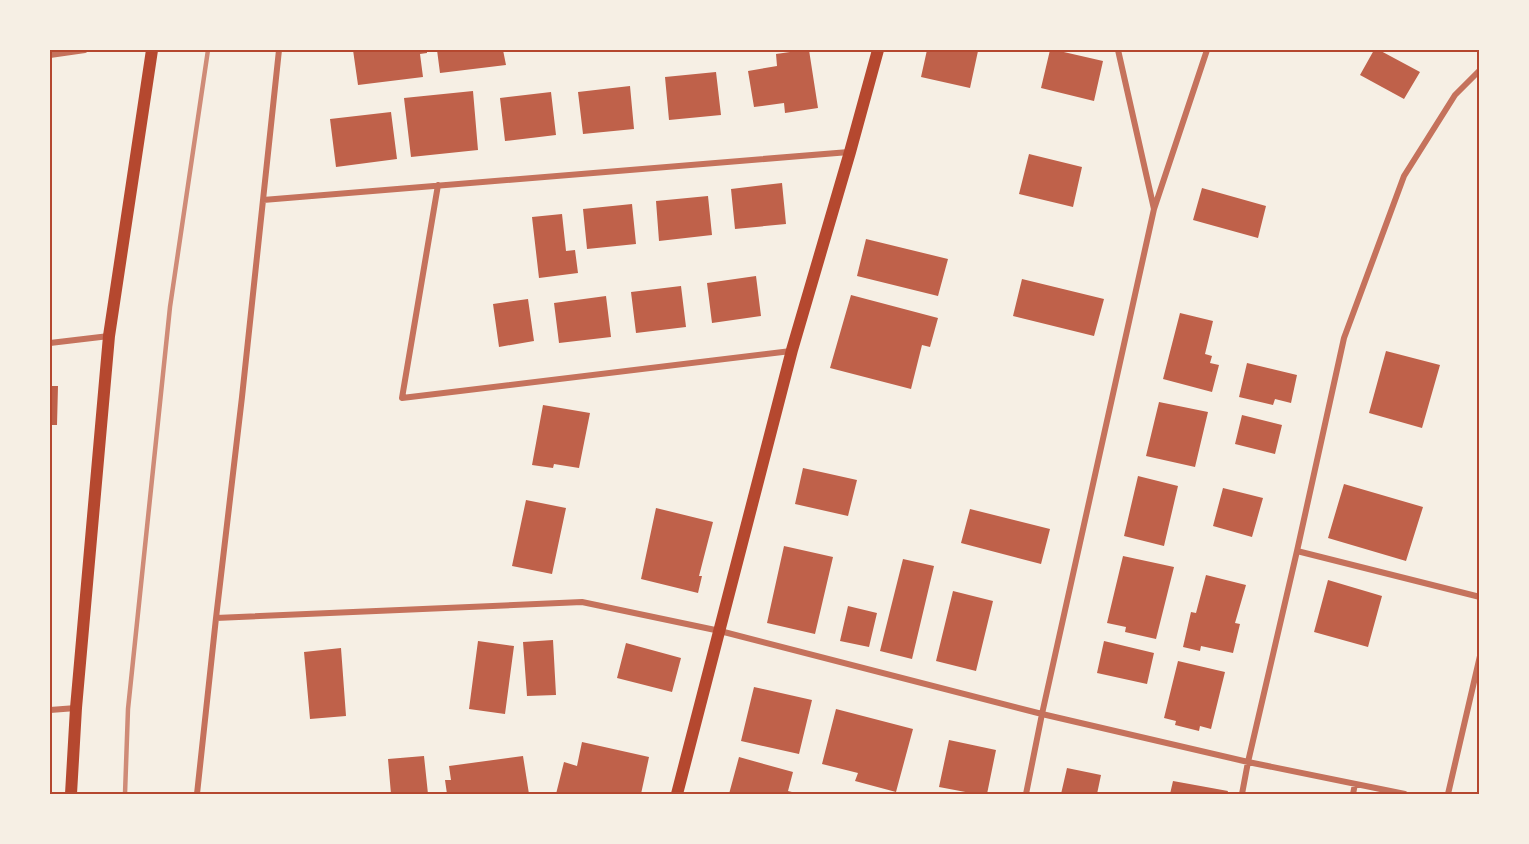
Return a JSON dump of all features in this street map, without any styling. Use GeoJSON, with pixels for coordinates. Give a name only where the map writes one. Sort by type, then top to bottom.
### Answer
{"type":"FeatureCollection","features":[{"type":"Feature","properties":{"kind":"main road"},"geometry":{"type":"LineString","coordinates":[[71,795],[76,708],[109,336],[152,50]]}},
{"type":"Feature","properties":{"kind":"main road"},"geometry":{"type":"LineString","coordinates":[[677,795],[792,350],[878,50]]}},
{"type":"Feature","properties":{"kind":"street"},"geometry":{"type":"LineString","coordinates":[[50,55],[85,50]]}},
{"type":"Feature","properties":{"kind":"street"},"geometry":{"type":"LineString","coordinates":[[198,795],[279,50]]}},
{"type":"Feature","properties":{"kind":"street"},"geometry":{"type":"LineString","coordinates":[[1118,50],[1154,209]]}},
{"type":"Feature","properties":{"kind":"street"},"geometry":{"type":"LineString","coordinates":[[1026,795],[1154,209],[1206,50]]}},
{"type":"Feature","properties":{"kind":"street"},"geometry":{"type":"LineString","coordinates":[[1242,795],[1344,338],[1404,176],[1455,94],[1479,70]]}},
{"type":"Feature","properties":{"kind":"street"},"geometry":{"type":"LineString","coordinates":[[263,200],[850,152]]}},
{"type":"Feature","properties":{"kind":"street"},"geometry":{"type":"LineString","coordinates":[[438,185],[402,398],[792,350]]}},
{"type":"Feature","properties":{"kind":"street"},"geometry":{"type":"LineString","coordinates":[[50,344],[109,336]]}},
{"type":"Feature","properties":{"kind":"street"},"geometry":{"type":"LineString","coordinates":[[1297,551],[1479,597]]}},
{"type":"Feature","properties":{"kind":"street"},"geometry":{"type":"LineString","coordinates":[[216,618],[582,602],[720,631],[1042,714],[1248,762],[1405,795]]}},
{"type":"Feature","properties":{"kind":"street"},"geometry":{"type":"LineString","coordinates":[[1448,795],[1479,656]]}},
{"type":"Feature","properties":{"kind":"street"},"geometry":{"type":"LineString","coordinates":[[50,710],[76,708]]}},
{"type":"Feature","properties":{"kind":"street"},"geometry":{"type":"LineString","coordinates":[[1353,795],[1355,784]]}},
{"type":"Feature","properties":{"kind":"building"},"geometry":{"type":"Polygon","coordinates":[[[353,50],[427,50],[427,53],[420,54],[423,77],[358,85],[353,50]]]}},
{"type":"Feature","properties":{"kind":"building"},"geometry":{"type":"Polygon","coordinates":[[[437,50],[503,50],[506,65],[440,73],[437,50]]]}},
{"type":"Feature","properties":{"kind":"building"},"geometry":{"type":"Polygon","coordinates":[[[809,50],[818,108],[785,113],[784,103],[754,107],[748,71],[777,66],[776,54],[809,50]]]}},
{"type":"Feature","properties":{"kind":"building"},"geometry":{"type":"Polygon","coordinates":[[[927,50],[978,51],[970,88],[921,77],[927,50]]]}},
{"type":"Feature","properties":{"kind":"building"},"geometry":{"type":"Polygon","coordinates":[[[1050,50],[1103,61],[1094,101],[1041,88],[1050,50]]]}},
{"type":"Feature","properties":{"kind":"building"},"geometry":{"type":"Polygon","coordinates":[[[1374,50],[1379,50],[1420,72],[1404,99],[1360,75],[1374,50]]]}},
{"type":"Feature","properties":{"kind":"building"},"geometry":{"type":"Polygon","coordinates":[[[716,72],[721,115],[669,120],[665,77],[716,72]]]}},
{"type":"Feature","properties":{"kind":"building"},"geometry":{"type":"Polygon","coordinates":[[[630,86],[634,129],[583,134],[578,92],[630,86]]]}},
{"type":"Feature","properties":{"kind":"building"},"geometry":{"type":"Polygon","coordinates":[[[473,91],[478,150],[411,157],[404,98],[473,91]]]}},
{"type":"Feature","properties":{"kind":"building"},"geometry":{"type":"Polygon","coordinates":[[[551,92],[556,135],[505,141],[500,98],[551,92]]]}},
{"type":"Feature","properties":{"kind":"building"},"geometry":{"type":"Polygon","coordinates":[[[391,112],[397,159],[336,167],[330,119],[391,112]]]}},
{"type":"Feature","properties":{"kind":"building"},"geometry":{"type":"Polygon","coordinates":[[[1029,154],[1082,167],[1073,207],[1019,194],[1029,154]]]}},
{"type":"Feature","properties":{"kind":"building"},"geometry":{"type":"Polygon","coordinates":[[[782,183],[786,224],[735,229],[731,189],[782,183]]]}},
{"type":"Feature","properties":{"kind":"building"},"geometry":{"type":"Polygon","coordinates":[[[1202,188],[1266,206],[1258,238],[1193,220],[1202,188]]]}},
{"type":"Feature","properties":{"kind":"building"},"geometry":{"type":"Polygon","coordinates":[[[708,196],[712,235],[659,241],[656,201],[708,196]]]}},
{"type":"Feature","properties":{"kind":"building"},"geometry":{"type":"Polygon","coordinates":[[[632,204],[636,244],[587,249],[583,209],[632,204]]]}},
{"type":"Feature","properties":{"kind":"building"},"geometry":{"type":"Polygon","coordinates":[[[562,214],[566,251],[575,250],[578,273],[539,278],[532,217],[562,214]]]}},
{"type":"Feature","properties":{"kind":"building"},"geometry":{"type":"Polygon","coordinates":[[[866,239],[948,259],[938,296],[857,276],[866,239]]]}},
{"type":"Feature","properties":{"kind":"building"},"geometry":{"type":"Polygon","coordinates":[[[756,276],[761,316],[712,323],[707,283],[756,276]]]}},
{"type":"Feature","properties":{"kind":"building"},"geometry":{"type":"Polygon","coordinates":[[[1022,279],[1104,299],[1094,336],[1013,316],[1022,279]]]}},
{"type":"Feature","properties":{"kind":"building"},"geometry":{"type":"Polygon","coordinates":[[[681,286],[686,327],[636,333],[631,292],[681,286]]]}},
{"type":"Feature","properties":{"kind":"building"},"geometry":{"type":"Polygon","coordinates":[[[851,295],[938,318],[930,347],[922,345],[911,389],[830,368],[851,295]]]}},
{"type":"Feature","properties":{"kind":"building"},"geometry":{"type":"Polygon","coordinates":[[[606,296],[611,337],[559,343],[554,303],[606,296]]]}},
{"type":"Feature","properties":{"kind":"building"},"geometry":{"type":"Polygon","coordinates":[[[528,299],[534,341],[499,347],[493,304],[528,299]]]}},
{"type":"Feature","properties":{"kind":"building"},"geometry":{"type":"Polygon","coordinates":[[[1180,313],[1213,321],[1205,354],[1212,356],[1210,363],[1219,365],[1212,392],[1163,379],[1180,313]]]}},
{"type":"Feature","properties":{"kind":"building"},"geometry":{"type":"Polygon","coordinates":[[[1386,351],[1440,365],[1422,428],[1369,413],[1386,351]]]}},
{"type":"Feature","properties":{"kind":"building"},"geometry":{"type":"Polygon","coordinates":[[[1247,363],[1297,375],[1291,403],[1275,399],[1273,405],[1239,397],[1247,363]]]}},
{"type":"Feature","properties":{"kind":"building"},"geometry":{"type":"Polygon","coordinates":[[[50,386],[58,386],[57,425],[50,425],[50,386]]]}},
{"type":"Feature","properties":{"kind":"building"},"geometry":{"type":"Polygon","coordinates":[[[1159,402],[1208,412],[1195,467],[1146,456],[1159,402]]]}},
{"type":"Feature","properties":{"kind":"building"},"geometry":{"type":"Polygon","coordinates":[[[543,405],[590,413],[579,468],[554,464],[553,468],[532,465],[543,405]]]}},
{"type":"Feature","properties":{"kind":"building"},"geometry":{"type":"Polygon","coordinates":[[[1242,415],[1282,425],[1275,454],[1235,444],[1242,415]]]}},
{"type":"Feature","properties":{"kind":"building"},"geometry":{"type":"Polygon","coordinates":[[[803,468],[857,480],[848,516],[795,504],[803,468]]]}},
{"type":"Feature","properties":{"kind":"building"},"geometry":{"type":"Polygon","coordinates":[[[1138,476],[1178,486],[1164,546],[1124,536],[1138,476]]]}},
{"type":"Feature","properties":{"kind":"building"},"geometry":{"type":"Polygon","coordinates":[[[1344,484],[1423,507],[1406,561],[1328,538],[1344,484]]]}},
{"type":"Feature","properties":{"kind":"building"},"geometry":{"type":"Polygon","coordinates":[[[1223,488],[1263,498],[1252,537],[1213,526],[1223,488]]]}},
{"type":"Feature","properties":{"kind":"building"},"geometry":{"type":"Polygon","coordinates":[[[526,500],[566,508],[552,574],[512,566],[526,500]]]}},
{"type":"Feature","properties":{"kind":"building"},"geometry":{"type":"Polygon","coordinates":[[[656,508],[713,522],[699,576],[702,576],[698,593],[641,579],[656,508]]]}},
{"type":"Feature","properties":{"kind":"building"},"geometry":{"type":"Polygon","coordinates":[[[970,509],[1050,529],[1041,564],[961,543],[970,509]]]}},
{"type":"Feature","properties":{"kind":"building"},"geometry":{"type":"Polygon","coordinates":[[[784,546],[833,557],[815,634],[767,623],[784,546]]]}},
{"type":"Feature","properties":{"kind":"building"},"geometry":{"type":"Polygon","coordinates":[[[1123,556],[1174,567],[1156,639],[1125,632],[1126,627],[1107,623],[1123,556]]]}},
{"type":"Feature","properties":{"kind":"building"},"geometry":{"type":"Polygon","coordinates":[[[903,559],[934,566],[912,659],[880,651],[903,559]]]}},
{"type":"Feature","properties":{"kind":"building"},"geometry":{"type":"Polygon","coordinates":[[[1206,575],[1246,585],[1235,623],[1240,624],[1233,653],[1201,646],[1200,651],[1183,647],[1191,612],[1196,613],[1206,575]]]}},
{"type":"Feature","properties":{"kind":"building"},"geometry":{"type":"Polygon","coordinates":[[[1328,580],[1382,596],[1368,647],[1314,632],[1328,580]]]}},
{"type":"Feature","properties":{"kind":"building"},"geometry":{"type":"Polygon","coordinates":[[[953,591],[993,601],[976,671],[936,661],[953,591]]]}},
{"type":"Feature","properties":{"kind":"building"},"geometry":{"type":"Polygon","coordinates":[[[848,606],[877,613],[869,647],[840,641],[848,606]]]}},
{"type":"Feature","properties":{"kind":"building"},"geometry":{"type":"Polygon","coordinates":[[[553,640],[556,695],[527,696],[523,642],[553,640]]]}},
{"type":"Feature","properties":{"kind":"building"},"geometry":{"type":"Polygon","coordinates":[[[478,641],[514,646],[505,714],[469,709],[478,641]]]}},
{"type":"Feature","properties":{"kind":"building"},"geometry":{"type":"Polygon","coordinates":[[[1104,641],[1154,653],[1147,684],[1097,673],[1104,641]]]}},
{"type":"Feature","properties":{"kind":"building"},"geometry":{"type":"Polygon","coordinates":[[[626,643],[681,658],[672,692],[617,678],[626,643]]]}},
{"type":"Feature","properties":{"kind":"building"},"geometry":{"type":"Polygon","coordinates":[[[341,648],[346,716],[310,719],[304,652],[341,648]]]}},
{"type":"Feature","properties":{"kind":"building"},"geometry":{"type":"Polygon","coordinates":[[[1178,661],[1225,672],[1211,729],[1200,726],[1199,731],[1175,725],[1176,721],[1164,718],[1178,661]]]}},
{"type":"Feature","properties":{"kind":"building"},"geometry":{"type":"Polygon","coordinates":[[[754,687],[812,700],[799,754],[741,741],[754,687]]]}},
{"type":"Feature","properties":{"kind":"building"},"geometry":{"type":"Polygon","coordinates":[[[836,709],[913,729],[896,792],[855,781],[858,773],[822,764],[836,709]]]}},
{"type":"Feature","properties":{"kind":"building"},"geometry":{"type":"Polygon","coordinates":[[[949,740],[996,750],[987,794],[939,787],[949,740]]]}},
{"type":"Feature","properties":{"kind":"building"},"geometry":{"type":"Polygon","coordinates":[[[582,742],[649,757],[641,794],[556,794],[564,762],[577,766],[582,742]]]}},
{"type":"Feature","properties":{"kind":"building"},"geometry":{"type":"Polygon","coordinates":[[[424,756],[428,794],[391,794],[388,759],[424,756]]]}},
{"type":"Feature","properties":{"kind":"building"},"geometry":{"type":"Polygon","coordinates":[[[523,756],[529,794],[447,794],[445,780],[451,780],[449,766],[523,756]]]}},
{"type":"Feature","properties":{"kind":"building"},"geometry":{"type":"Polygon","coordinates":[[[739,757],[793,772],[788,791],[800,794],[729,794],[739,757]]]}},
{"type":"Feature","properties":{"kind":"building"},"geometry":{"type":"Polygon","coordinates":[[[1067,768],[1101,775],[1097,794],[1061,794],[1067,768]]]}},
{"type":"Feature","properties":{"kind":"building"},"geometry":{"type":"Polygon","coordinates":[[[1173,781],[1228,791],[1227,794],[1170,794],[1173,781]]]}},
{"type":"Feature","properties":{"kind":"railway"},"geometry":{"type":"LineString","coordinates":[[125,794],[128,709],[170,307],[208,50]]}}]}
